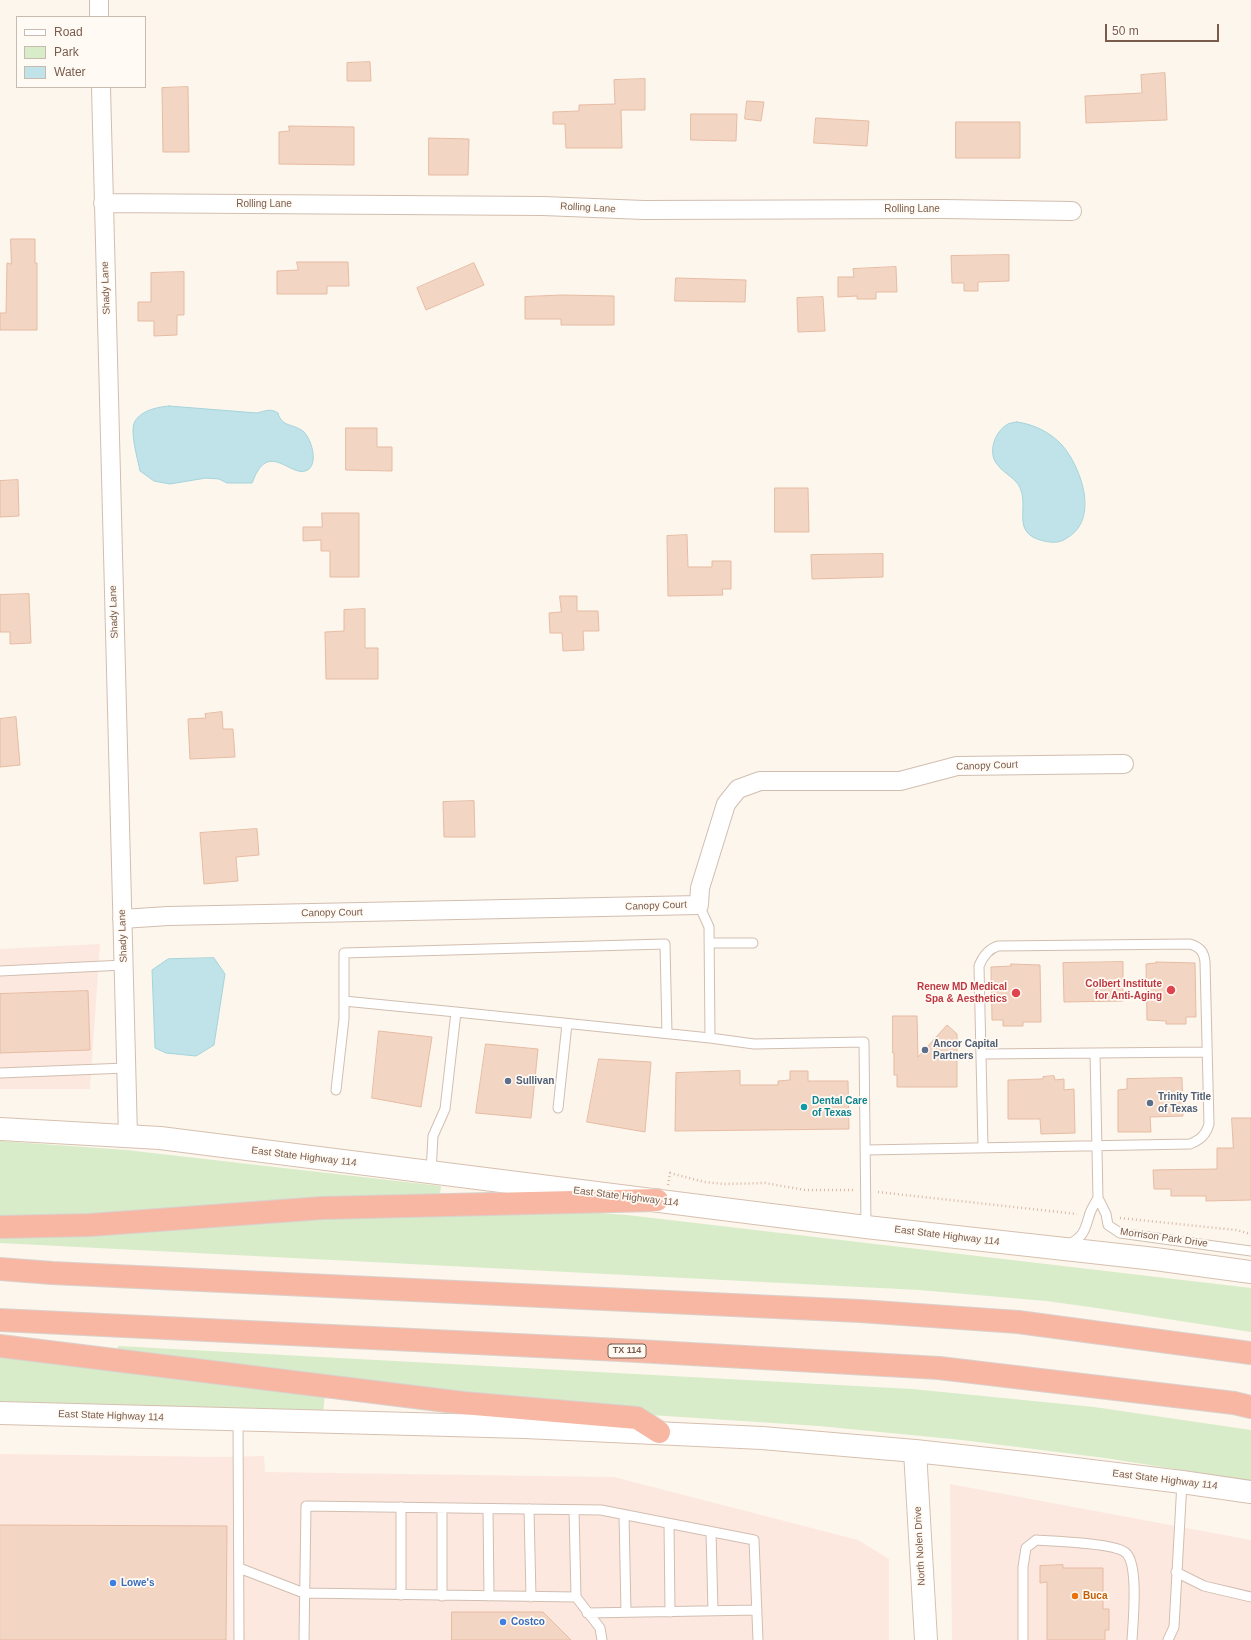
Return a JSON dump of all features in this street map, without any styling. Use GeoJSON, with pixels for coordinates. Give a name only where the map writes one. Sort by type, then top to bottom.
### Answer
{"type":"FeatureCollection","features":[{"type":"Feature","properties":{"kind":"highway"},"geometry":{"type":"LineString","coordinates":[[0,1227],[90,1225],[322,1208],[662,1201]]}},
{"type":"Feature","properties":{"kind":"highway"},"geometry":{"type":"LineString","coordinates":[[0,1269],[52,1273],[860,1311],[1018,1322],[1251,1353]]}},
{"type":"Feature","properties":{"kind":"highway","name":"TX 114"},"geometry":{"type":"LineString","coordinates":[[0,1320],[620,1350],[939,1368],[1251,1406]]}},
{"type":"Feature","properties":{"kind":"highway"},"geometry":{"type":"LineString","coordinates":[[0,1346],[463,1403],[637,1418],[659,1432]]}},
{"type":"Feature","properties":{"kind":"main road","name":"East State Highway 114"},"geometry":{"type":"LineString","coordinates":[[0,1129],[160,1138],[866,1227],[1155,1259],[1251,1272]]}},
{"type":"Feature","properties":{"kind":"main road","name":"East State Highway 114"},"geometry":{"type":"LineString","coordinates":[[0,1413],[526,1426],[762,1438],[915,1451],[1182,1482],[1251,1492]]}},
{"type":"Feature","properties":{"kind":"main road","name":"North Nolen Drive"},"geometry":{"type":"LineString","coordinates":[[915,1451],[926,1640]]}},
{"type":"Feature","properties":{"kind":"street"},"geometry":{"type":"LineString","coordinates":[[99,0],[99,16]]}},
{"type":"Feature","properties":{"kind":"street","name":"Shady Lane"},"geometry":{"type":"LineString","coordinates":[[101,88],[128,1136]]}},
{"type":"Feature","properties":{"kind":"street","name":"Rolling Lane"},"geometry":{"type":"LineString","coordinates":[[104,203],[543,206],[644,210],[943,209],[1072,211]]}},
{"type":"Feature","properties":{"kind":"street","name":"Canopy Court"},"geometry":{"type":"LineString","coordinates":[[122,919],[183,916],[699,905],[700,888],[726,804],[738,789],[760,782],[900,781],[957,766],[1124,764]]}},
{"type":"Feature","properties":{"kind":"lane"},"geometry":{"type":"LineString","coordinates":[[699,905],[709,927],[710,1038]]}},
{"type":"Feature","properties":{"kind":"lane"},"geometry":{"type":"LineString","coordinates":[[710,943],[753,943]]}},
{"type":"Feature","properties":{"kind":"lane"},"geometry":{"type":"LineString","coordinates":[[336,1090],[344,1020],[344,952],[665,944],[667,1033]]}},
{"type":"Feature","properties":{"kind":"lane"},"geometry":{"type":"LineString","coordinates":[[866,1150],[1190,1144],[1198,1141],[1206,1132],[1209,1124],[1206,962],[1204,953],[1198,946],[1190,944],[998,946],[992,948],[982,958],[979,966],[983,1147]]}},
{"type":"Feature","properties":{"kind":"lane"},"geometry":{"type":"LineString","coordinates":[[0,971],[124,965]]}},
{"type":"Feature","properties":{"kind":"lane"},"geometry":{"type":"LineString","coordinates":[[344,1001],[667,1033],[754,1044],[864,1042],[866,1227]]}},
{"type":"Feature","properties":{"kind":"lane"},"geometry":{"type":"LineString","coordinates":[[431,1173],[433,1136],[445,1110],[456,1012]]}},
{"type":"Feature","properties":{"kind":"lane"},"geometry":{"type":"LineString","coordinates":[[558,1108],[567,1024]]}},
{"type":"Feature","properties":{"kind":"lane"},"geometry":{"type":"LineString","coordinates":[[982,1054],[1207,1052]]}},
{"type":"Feature","properties":{"kind":"lane","name":"Morrison Park Drive"},"geometry":{"type":"LineString","coordinates":[[1095,1053],[1098,1198],[1107,1217],[1108,1225],[1120,1233],[1251,1251]]}},
{"type":"Feature","properties":{"kind":"lane"},"geometry":{"type":"LineString","coordinates":[[0,1073],[126,1068]]}},
{"type":"Feature","properties":{"kind":"lane","name":"Morrison Park Drive"},"geometry":{"type":"LineString","coordinates":[[1056,1249],[1073,1242],[1085,1230],[1098,1198]]}},
{"type":"Feature","properties":{"kind":"lane"},"geometry":{"type":"LineString","coordinates":[[238,1419],[239,1640]]}},
{"type":"Feature","properties":{"kind":"lane"},"geometry":{"type":"LineString","coordinates":[[1168,1640],[1174,1627],[1182,1482]]}},
{"type":"Feature","properties":{"kind":"lane"},"geometry":{"type":"LineString","coordinates":[[304,1640],[306,1506],[601,1510],[754,1540],[758,1640]]}},
{"type":"Feature","properties":{"kind":"lane"},"geometry":{"type":"LineString","coordinates":[[400,1507],[401,1595]]}},
{"type":"Feature","properties":{"kind":"lane"},"geometry":{"type":"LineString","coordinates":[[442,1508],[442,1596]]}},
{"type":"Feature","properties":{"kind":"lane"},"geometry":{"type":"LineString","coordinates":[[488,1509],[489,1596]]}},
{"type":"Feature","properties":{"kind":"lane"},"geometry":{"type":"LineString","coordinates":[[529,1509],[531,1597]]}},
{"type":"Feature","properties":{"kind":"lane"},"geometry":{"type":"LineString","coordinates":[[574,1510],[576,1597],[600,1628],[602,1640]]}},
{"type":"Feature","properties":{"kind":"lane"},"geometry":{"type":"LineString","coordinates":[[624,1515],[626,1612]]}},
{"type":"Feature","properties":{"kind":"lane"},"geometry":{"type":"LineString","coordinates":[[669,1524],[670,1612]]}},
{"type":"Feature","properties":{"kind":"lane"},"geometry":{"type":"LineString","coordinates":[[711,1532],[713,1611]]}},
{"type":"Feature","properties":{"kind":"lane"},"geometry":{"type":"LineString","coordinates":[[1023,1640],[1023,1567],[1026,1548],[1036,1540],[1100,1545],[1125,1551],[1130,1557],[1135,1583],[1132,1640]]}},
{"type":"Feature","properties":{"kind":"lane"},"geometry":{"type":"LineString","coordinates":[[239,1568],[304,1593],[576,1597]]}},
{"type":"Feature","properties":{"kind":"lane"},"geometry":{"type":"LineString","coordinates":[[1176,1572],[1204,1586],[1251,1597]]}},
{"type":"Feature","properties":{"kind":"lane"},"geometry":{"type":"LineString","coordinates":[[587,1613],[757,1610]]}},
{"type":"Feature","properties":{"kind":"path"},"geometry":{"type":"LineString","coordinates":[[662,1201],[670,1173],[705,1182],[724,1184],[765,1183],[804,1190],[866,1191],[1090,1216]]}},
{"type":"Feature","properties":{"kind":"path"},"geometry":{"type":"LineString","coordinates":[[1107,1217],[1236,1230],[1251,1234]]}},
{"type":"Feature","properties":{"kind":"shaded area"},"geometry":{"type":"Polygon","coordinates":[[[100,944],[90,1089],[0,1089],[0,949],[100,944]]]}},
{"type":"Feature","properties":{"kind":"shaded area"},"geometry":{"type":"Polygon","coordinates":[[[0,1454],[225,1457],[264,1456],[265,1472],[614,1477],[858,1540],[889,1559],[889,1640],[0,1640],[0,1454]]]}},
{"type":"Feature","properties":{"kind":"shaded area"},"geometry":{"type":"Polygon","coordinates":[[[950,1484],[1251,1540],[1251,1640],[952,1640],[950,1484]]]}},
{"type":"Feature","properties":{"kind":"green space"},"geometry":{"type":"Polygon","coordinates":[[[0,1141],[126,1150],[441,1186],[440,1194],[382,1195],[0,1221],[0,1141]]]}},
{"type":"Feature","properties":{"kind":"green space"},"geometry":{"type":"Polygon","coordinates":[[[572,1211],[627,1215],[1251,1288],[1251,1332],[1046,1301],[919,1290],[0,1243],[0,1235],[263,1217],[572,1211]]]}},
{"type":"Feature","properties":{"kind":"green space"},"geometry":{"type":"Polygon","coordinates":[[[118,1346],[912,1389],[1094,1407],[1251,1430],[1251,1481],[1105,1458],[962,1440],[819,1426],[605,1412],[117,1354],[118,1346]]]}},
{"type":"Feature","properties":{"kind":"green space"},"geometry":{"type":"Polygon","coordinates":[[[0,1355],[325,1395],[323,1413],[0,1403],[0,1355]]]}},
{"type":"Feature","properties":{"kind":"water"},"geometry":{"type":"Polygon","coordinates":[[[169,406],[257,413],[268,410],[275,411],[278,413],[282,421],[300,429],[307,435],[313,456],[312,465],[309,469],[297,471],[283,464],[270,461],[263,464],[256,473],[252,483],[227,483],[219,479],[206,478],[170,484],[154,481],[140,471],[133,438],[133,425],[142,414],[155,408],[169,406]]]}},
{"type":"Feature","properties":{"kind":"water"},"geometry":{"type":"Polygon","coordinates":[[[1017,422],[1041,429],[1057,440],[1069,455],[1081,479],[1085,506],[1083,519],[1077,529],[1062,541],[1044,541],[1033,537],[1027,532],[1023,518],[1022,492],[1018,484],[998,466],[994,458],[993,447],[996,436],[1003,427],[1017,422]]]}},
{"type":"Feature","properties":{"kind":"water"},"geometry":{"type":"Polygon","coordinates":[[[214,958],[225,974],[214,1045],[196,1056],[166,1053],[155,1048],[152,970],[168,959],[214,958]]]}},
{"type":"Feature","properties":{"kind":"building"},"geometry":{"type":"Polygon","coordinates":[[[370,62],[371,81],[347,81],[347,63],[370,62]]]}},
{"type":"Feature","properties":{"kind":"building"},"geometry":{"type":"Polygon","coordinates":[[[1165,73],[1167,120],[1086,123],[1085,96],[1142,93],[1141,75],[1165,73]]]}},
{"type":"Feature","properties":{"kind":"building"},"geometry":{"type":"Polygon","coordinates":[[[645,79],[645,110],[621,110],[622,148],[566,148],[565,124],[553,124],[553,112],[579,111],[579,105],[615,104],[614,80],[645,79]]]}},
{"type":"Feature","properties":{"kind":"building"},"geometry":{"type":"Polygon","coordinates":[[[188,87],[189,152],[163,152],[162,88],[188,87]]]}},
{"type":"Feature","properties":{"kind":"building"},"geometry":{"type":"Polygon","coordinates":[[[747,101],[764,102],[761,121],[745,119],[747,101]]]}},
{"type":"Feature","properties":{"kind":"building"},"geometry":{"type":"Polygon","coordinates":[[[691,114],[737,114],[736,141],[691,140],[691,114]]]}},
{"type":"Feature","properties":{"kind":"building"},"geometry":{"type":"Polygon","coordinates":[[[816,118],[869,121],[867,146],[814,143],[816,118]]]}},
{"type":"Feature","properties":{"kind":"building"},"geometry":{"type":"Polygon","coordinates":[[[956,122],[1020,122],[1020,158],[956,158],[956,122]]]}},
{"type":"Feature","properties":{"kind":"building"},"geometry":{"type":"Polygon","coordinates":[[[289,126],[354,127],[354,165],[279,164],[279,132],[289,131],[289,126]]]}},
{"type":"Feature","properties":{"kind":"building"},"geometry":{"type":"Polygon","coordinates":[[[429,138],[469,139],[468,175],[429,175],[429,138]]]}},
{"type":"Feature","properties":{"kind":"building"},"geometry":{"type":"Polygon","coordinates":[[[11,239],[35,239],[35,263],[37,263],[37,330],[0,330],[0,313],[6,313],[7,263],[11,264],[11,239]]]}},
{"type":"Feature","properties":{"kind":"building"},"geometry":{"type":"Polygon","coordinates":[[[1009,255],[1009,281],[978,282],[978,291],[964,291],[964,283],[952,283],[951,256],[1009,255]]]}},
{"type":"Feature","properties":{"kind":"building"},"geometry":{"type":"Polygon","coordinates":[[[297,262],[348,262],[349,286],[327,286],[327,294],[277,294],[277,271],[298,270],[297,262]]]}},
{"type":"Feature","properties":{"kind":"building"},"geometry":{"type":"Polygon","coordinates":[[[474,263],[484,285],[426,310],[417,288],[474,263]]]}},
{"type":"Feature","properties":{"kind":"building"},"geometry":{"type":"Polygon","coordinates":[[[896,267],[897,292],[876,292],[876,299],[857,299],[857,296],[838,297],[838,277],[854,277],[853,269],[896,267]]]}},
{"type":"Feature","properties":{"kind":"building"},"geometry":{"type":"Polygon","coordinates":[[[184,272],[184,315],[177,315],[177,335],[154,336],[154,321],[138,321],[138,302],[151,302],[151,273],[184,272]]]}},
{"type":"Feature","properties":{"kind":"building"},"geometry":{"type":"Polygon","coordinates":[[[676,278],[746,280],[745,302],[675,301],[676,278]]]}},
{"type":"Feature","properties":{"kind":"building"},"geometry":{"type":"Polygon","coordinates":[[[562,295],[614,296],[614,325],[561,325],[561,319],[525,319],[525,297],[562,295]]]}},
{"type":"Feature","properties":{"kind":"building"},"geometry":{"type":"Polygon","coordinates":[[[823,297],[825,331],[798,332],[797,298],[823,297]]]}},
{"type":"Feature","properties":{"kind":"building"},"geometry":{"type":"Polygon","coordinates":[[[346,428],[377,428],[377,447],[392,447],[392,471],[346,470],[346,428]]]}},
{"type":"Feature","properties":{"kind":"building"},"geometry":{"type":"Polygon","coordinates":[[[18,480],[19,516],[0,517],[0,481],[18,480]]]}},
{"type":"Feature","properties":{"kind":"building"},"geometry":{"type":"Polygon","coordinates":[[[775,488],[808,488],[809,532],[775,532],[775,488]]]}},
{"type":"Feature","properties":{"kind":"building"},"geometry":{"type":"Polygon","coordinates":[[[322,513],[359,513],[359,577],[330,577],[330,551],[321,551],[321,540],[303,541],[303,527],[322,527],[322,513]]]}},
{"type":"Feature","properties":{"kind":"building"},"geometry":{"type":"Polygon","coordinates":[[[687,535],[688,567],[712,567],[712,561],[731,561],[731,589],[722,589],[723,595],[668,596],[667,536],[687,535]]]}},
{"type":"Feature","properties":{"kind":"building"},"geometry":{"type":"Polygon","coordinates":[[[883,554],[883,577],[812,579],[811,555],[883,554]]]}},
{"type":"Feature","properties":{"kind":"building"},"geometry":{"type":"Polygon","coordinates":[[[29,594],[31,643],[10,644],[10,632],[0,632],[0,595],[29,594]]]}},
{"type":"Feature","properties":{"kind":"building"},"geometry":{"type":"Polygon","coordinates":[[[560,596],[577,596],[577,611],[598,611],[599,631],[583,631],[584,650],[563,651],[562,633],[550,633],[549,613],[561,612],[560,596]]]}},
{"type":"Feature","properties":{"kind":"building"},"geometry":{"type":"Polygon","coordinates":[[[365,609],[365,648],[378,648],[378,679],[326,679],[325,632],[344,631],[344,610],[365,609]]]}},
{"type":"Feature","properties":{"kind":"building"},"geometry":{"type":"Polygon","coordinates":[[[222,712],[223,729],[233,729],[235,757],[190,759],[188,719],[206,718],[205,714],[222,712]]]}},
{"type":"Feature","properties":{"kind":"building"},"geometry":{"type":"Polygon","coordinates":[[[16,717],[20,765],[0,767],[0,719],[16,717]]]}},
{"type":"Feature","properties":{"kind":"building"},"geometry":{"type":"Polygon","coordinates":[[[474,801],[475,837],[444,837],[443,802],[474,801]]]}},
{"type":"Feature","properties":{"kind":"building"},"geometry":{"type":"Polygon","coordinates":[[[257,829],[259,855],[236,857],[238,881],[204,884],[200,833],[257,829]]]}},
{"type":"Feature","properties":{"kind":"building"},"geometry":{"type":"Polygon","coordinates":[[[1123,962],[1123,1001],[1064,1002],[1063,963],[1123,962]]]}},
{"type":"Feature","properties":{"kind":"building","name":"Colbert Institute for Anti-Aging"},"geometry":{"type":"Polygon","coordinates":[[[1156,962],[1195,963],[1196,1017],[1186,1017],[1186,1024],[1166,1024],[1166,1021],[1147,1020],[1146,964],[1156,962]]]}},
{"type":"Feature","properties":{"kind":"building","name":"Renew MD Medical Spa & Aesthetics"},"geometry":{"type":"Polygon","coordinates":[[[1011,964],[1040,965],[1041,1022],[1023,1022],[1023,1026],[1003,1026],[1003,1020],[992,1020],[991,967],[1011,966],[1011,964]]]}},
{"type":"Feature","properties":{"kind":"building"},"geometry":{"type":"Polygon","coordinates":[[[88,991],[90,1050],[0,1053],[0,994],[88,991]]]}},
{"type":"Feature","properties":{"kind":"building","name":"Ancor Capital Partners"},"geometry":{"type":"Polygon","coordinates":[[[893,1016],[917,1016],[918,1057],[947,1025],[957,1034],[957,1087],[897,1087],[897,1075],[894,1075],[893,1016]]]}},
{"type":"Feature","properties":{"kind":"building"},"geometry":{"type":"Polygon","coordinates":[[[379,1031],[432,1037],[421,1107],[372,1098],[379,1031]]]}},
{"type":"Feature","properties":{"kind":"building","name":"Sullivan"},"geometry":{"type":"Polygon","coordinates":[[[486,1044],[538,1049],[531,1118],[476,1113],[486,1044]]]}},
{"type":"Feature","properties":{"kind":"building"},"geometry":{"type":"Polygon","coordinates":[[[599,1059],[651,1062],[645,1132],[587,1122],[599,1059]]]}},
{"type":"Feature","properties":{"kind":"building"},"geometry":{"type":"Polygon","coordinates":[[[740,1071],[740,1085],[778,1085],[778,1081],[790,1080],[790,1071],[808,1071],[808,1081],[848,1081],[849,1129],[675,1131],[676,1073],[740,1071]]]}},
{"type":"Feature","properties":{"kind":"building"},"geometry":{"type":"Polygon","coordinates":[[[1054,1076],[1055,1080],[1064,1079],[1064,1090],[1074,1089],[1075,1133],[1041,1134],[1040,1119],[1008,1119],[1008,1080],[1043,1079],[1043,1077],[1054,1076]]]}},
{"type":"Feature","properties":{"kind":"building","name":"Trinity Title of Texas"},"geometry":{"type":"Polygon","coordinates":[[[1182,1078],[1183,1116],[1150,1117],[1151,1132],[1118,1132],[1118,1090],[1127,1089],[1127,1079],[1182,1078]]]}},
{"type":"Feature","properties":{"kind":"building"},"geometry":{"type":"Polygon","coordinates":[[[1232,1118],[1251,1118],[1251,1200],[1206,1201],[1206,1196],[1171,1196],[1171,1189],[1154,1189],[1153,1170],[1217,1169],[1217,1148],[1233,1148],[1232,1118]]]}},
{"type":"Feature","properties":{"kind":"building","name":"Lowe's"},"geometry":{"type":"Polygon","coordinates":[[[0,1525],[227,1526],[226,1640],[0,1640],[0,1525]]]}},
{"type":"Feature","properties":{"kind":"building","name":"Buca"},"geometry":{"type":"Polygon","coordinates":[[[1063,1565],[1063,1568],[1103,1568],[1103,1609],[1109,1609],[1109,1630],[1105,1630],[1105,1640],[1047,1640],[1047,1582],[1040,1583],[1040,1566],[1063,1565]]]}},
{"type":"Feature","properties":{"kind":"building","name":"Costco"},"geometry":{"type":"Polygon","coordinates":[[[452,1612],[543,1612],[571,1640],[452,1640],[452,1612]]]}},
{"type":"Feature","properties":{"kind":"place","name":"Colbert Institute for Anti-Aging"},"geometry":{"type":"Point","coordinates":[1171,990]}},
{"type":"Feature","properties":{"kind":"place","name":"Renew MD Medical Spa & Aesthetics"},"geometry":{"type":"Point","coordinates":[1016,993]}},
{"type":"Feature","properties":{"kind":"place","name":"Ancor Capital Partners"},"geometry":{"type":"Point","coordinates":[925,1050]}},
{"type":"Feature","properties":{"kind":"place","name":"Sullivan"},"geometry":{"type":"Point","coordinates":[508,1081]}},
{"type":"Feature","properties":{"kind":"place","name":"Trinity Title of Texas"},"geometry":{"type":"Point","coordinates":[1150,1103]}},
{"type":"Feature","properties":{"kind":"place","name":"Dental Care of Texas"},"geometry":{"type":"Point","coordinates":[804,1107]}},
{"type":"Feature","properties":{"kind":"place","name":"Lowe's"},"geometry":{"type":"Point","coordinates":[113,1583]}},
{"type":"Feature","properties":{"kind":"place","name":"Buca"},"geometry":{"type":"Point","coordinates":[1075,1596]}},
{"type":"Feature","properties":{"kind":"place","name":"Costco"},"geometry":{"type":"Point","coordinates":[503,1622]}}]}
